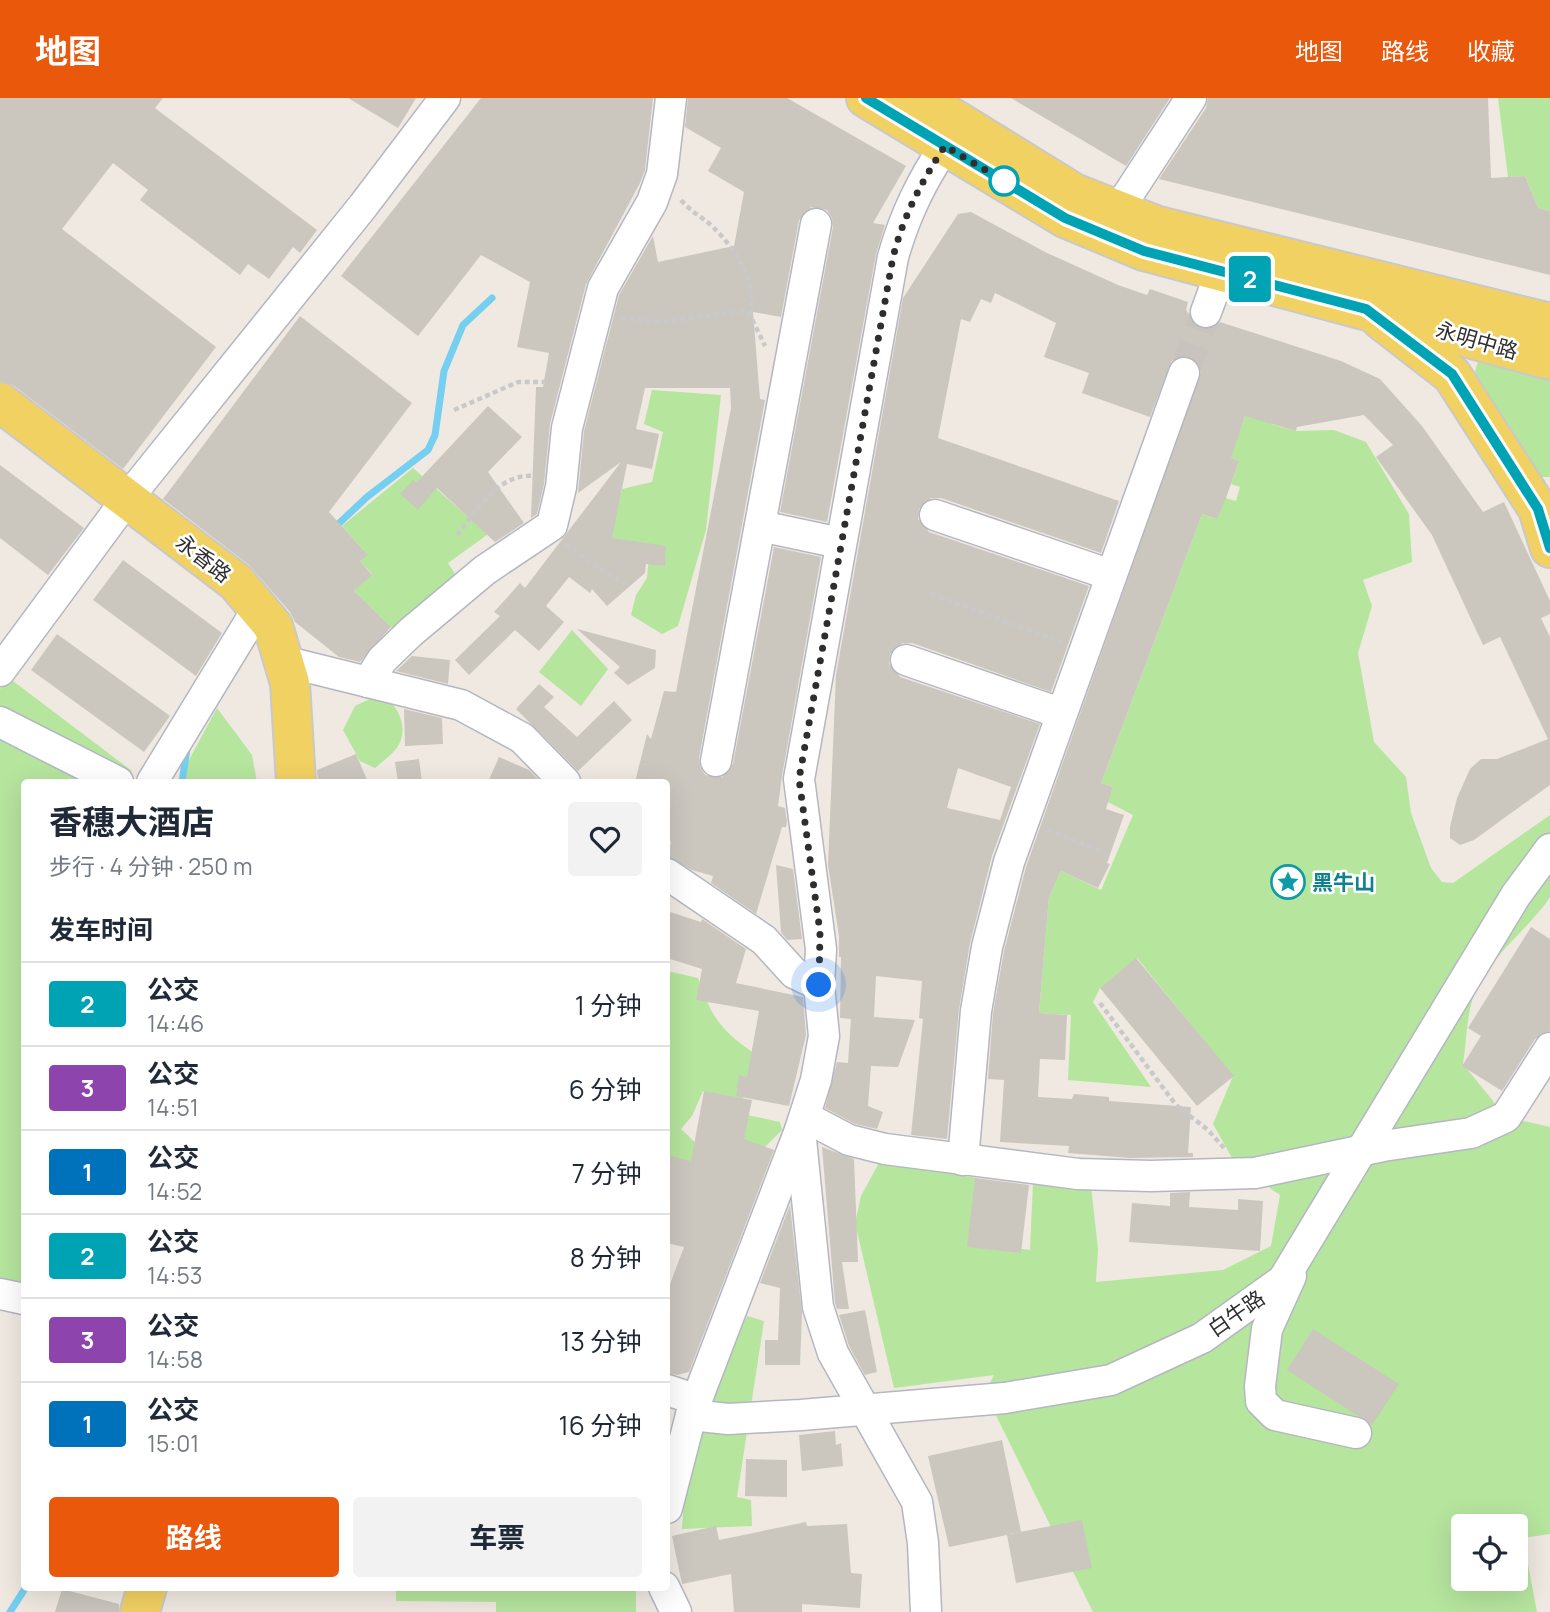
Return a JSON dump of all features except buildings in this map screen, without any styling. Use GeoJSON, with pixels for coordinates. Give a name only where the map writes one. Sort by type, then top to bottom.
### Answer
{"type":"FeatureCollection","features":[{"type":"Feature","properties":{"kind":"main road","name":"永明中路"},"geometry":{"type":"LineString","coordinates":[[866,98],[1065,218],[1144,251],[1550,360]]}},
{"type":"Feature","properties":{"kind":"main road","name":"永明中路"},"geometry":{"type":"LineString","coordinates":[[920,98],[1074,192],[1158,226],[1550,323]]}},
{"type":"Feature","properties":{"kind":"main road"},"geometry":{"type":"LineString","coordinates":[[1366,309],[1452,374],[1538,509],[1550,548]]}},
{"type":"Feature","properties":{"kind":"main road","name":"永香路"},"geometry":{"type":"LineString","coordinates":[[0,402],[236,582],[258,608],[272,626],[290,683],[296,779]]}},
{"type":"Feature","properties":{"kind":"main road"},"geometry":{"type":"LineString","coordinates":[[140,1612],[146,1591]]}},
{"type":"Feature","properties":{"kind":"street"},"geometry":{"type":"LineString","coordinates":[[0,671],[127,499],[363,206],[445,98]]}},
{"type":"Feature","properties":{"kind":"street"},"geometry":{"type":"LineString","coordinates":[[368,682],[382,660],[411,632],[485,570],[552,525],[558,504],[566,428],[579,388],[603,288],[648,212],[662,173],[671,98]]}},
{"type":"Feature","properties":{"kind":"street"},"geometry":{"type":"LineString","coordinates":[[1118,211],[1191,98]]}},
{"type":"Feature","properties":{"kind":"street"},"geometry":{"type":"LineString","coordinates":[[670,1497],[694,1408],[800,1130],[816,1080],[824,1036],[819,985],[819,926],[799,779],[893,257],[902,222],[918,187],[945,146]]}},
{"type":"Feature","properties":{"kind":"street"},"geometry":{"type":"LineString","coordinates":[[716,761],[816,224]]}},
{"type":"Feature","properties":{"kind":"street"},"geometry":{"type":"LineString","coordinates":[[1206,312],[1221,271]]}},
{"type":"Feature","properties":{"kind":"street"},"geometry":{"type":"LineString","coordinates":[[963,1160],[976,1011],[987,947],[1022,819],[1184,373]]}},
{"type":"Feature","properties":{"kind":"street"},"geometry":{"type":"LineString","coordinates":[[935,515],[1111,575]]}},
{"type":"Feature","properties":{"kind":"street"},"geometry":{"type":"LineString","coordinates":[[760,526],[840,543]]}},
{"type":"Feature","properties":{"kind":"street"},"geometry":{"type":"LineString","coordinates":[[154,779],[258,608]]}},
{"type":"Feature","properties":{"kind":"street"},"geometry":{"type":"LineString","coordinates":[[906,660],[1060,713]]}},
{"type":"Feature","properties":{"kind":"street"},"geometry":{"type":"LineString","coordinates":[[283,661],[461,705],[522,738],[562,779]]}},
{"type":"Feature","properties":{"kind":"street"},"geometry":{"type":"LineString","coordinates":[[0,722],[112,779]]}},
{"type":"Feature","properties":{"kind":"street","name":"白牛路"},"geometry":{"type":"LineString","coordinates":[[670,1392],[694,1408],[728,1419],[1005,1398],[1111,1380],[1202,1338],[1283,1280],[1516,895],[1550,849]]}},
{"type":"Feature","properties":{"kind":"street"},"geometry":{"type":"LineString","coordinates":[[670,876],[764,940],[794,973],[819,985]]}},
{"type":"Feature","properties":{"kind":"street"},"geometry":{"type":"LineString","coordinates":[[800,1130],[811,1120],[849,1140],[885,1149],[1078,1174],[1255,1173],[1360,1151],[1471,1133],[1506,1117],[1550,1048]]}},
{"type":"Feature","properties":{"kind":"street"},"geometry":{"type":"LineString","coordinates":[[800,1130],[818,1307],[833,1353],[916,1502],[923,1543],[926,1612]]}},
{"type":"Feature","properties":{"kind":"street"},"geometry":{"type":"LineString","coordinates":[[1318,1160],[1290,1280],[1267,1329],[1259,1386],[1261,1401],[1275,1416],[1356,1433]]}},
{"type":"Feature","properties":{"kind":"street"},"geometry":{"type":"LineString","coordinates":[[0,1294],[21,1298]]}},
{"type":"Feature","properties":{"kind":"street"},"geometry":{"type":"LineString","coordinates":[[651,1612],[654,1591]]}},
{"type":"Feature","properties":{"kind":"street"},"geometry":{"type":"LineString","coordinates":[[666,1591],[676,1612]]}},
{"type":"Feature","properties":{"kind":"path"},"geometry":{"type":"LineString","coordinates":[[662,173],[685,204],[714,228],[742,265],[753,288],[750,315],[760,340],[773,355],[792,356]]}},
{"type":"Feature","properties":{"kind":"path"},"geometry":{"type":"LineString","coordinates":[[596,316],[660,322],[709,313],[741,311],[750,315]]}},
{"type":"Feature","properties":{"kind":"path"},"geometry":{"type":"LineString","coordinates":[[454,410],[518,382],[549,382],[579,388]]}},
{"type":"Feature","properties":{"kind":"path"},"geometry":{"type":"LineString","coordinates":[[457,535],[485,499],[505,483],[519,476],[561,479]]}},
{"type":"Feature","properties":{"kind":"path"},"geometry":{"type":"LineString","coordinates":[[546,529],[598,568],[626,584]]}},
{"type":"Feature","properties":{"kind":"path"},"geometry":{"type":"LineString","coordinates":[[931,594],[1083,649]]}},
{"type":"Feature","properties":{"kind":"path"},"geometry":{"type":"LineString","coordinates":[[1022,819],[1111,855]]}},
{"type":"Feature","properties":{"kind":"path"},"geometry":{"type":"LineString","coordinates":[[1100,1003],[1176,1105],[1221,1143],[1231,1173]]}},
{"type":"Feature","properties":{"kind":"green space"},"geometry":{"type":"Polygon","coordinates":[[[1498,98],[1550,98],[1550,211],[1538,208],[1525,176],[1508,177],[1498,98]]]}},
{"type":"Feature","properties":{"kind":"green space"},"geometry":{"type":"Polygon","coordinates":[[[1487,360],[1550,377],[1550,477],[1540,477],[1475,372],[1478,361],[1487,360]]]}},
{"type":"Feature","properties":{"kind":"green space"},"geometry":{"type":"Polygon","coordinates":[[[1281,385],[1271,424],[1296,431],[1334,430],[1366,442],[1409,514],[1412,562],[1363,580],[1372,606],[1358,653],[1374,742],[1406,777],[1411,813],[1431,868],[1442,882],[1453,883],[1550,815],[1550,897],[1491,965],[1476,990],[1469,1017],[1463,1064],[1506,1117],[1550,1127],[1550,1534],[1528,1537],[1528,1514],[1451,1514],[1451,1591],[1528,1591],[1528,1564],[1537,1612],[1093,1612],[985,1393],[994,1375],[894,1388],[855,1223],[861,1196],[880,1161],[977,1178],[974,1243],[1030,1250],[1033,1183],[1091,1186],[1098,1249],[1096,1282],[1223,1270],[1271,1246],[1280,1195],[1236,1165],[1213,1124],[1233,1076],[1137,958],[1100,988],[1093,1002],[1151,1087],[1068,1080],[1071,1015],[1039,1013],[1049,897],[1061,871],[1101,890],[1133,815],[1108,802],[1113,787],[1101,783],[1202,514],[1217,519],[1225,498],[1236,501],[1240,487],[1231,484],[1239,461],[1222,455],[1238,435],[1248,409],[1281,385]]]}},
{"type":"Feature","properties":{"kind":"green space"},"geometry":{"type":"Polygon","coordinates":[[[652,390],[721,395],[706,530],[678,626],[662,634],[631,615],[636,595],[647,578],[650,546],[610,543],[622,489],[652,482],[663,432],[644,424],[652,390]]]}},
{"type":"Feature","properties":{"kind":"green space"},"geometry":{"type":"Polygon","coordinates":[[[413,468],[466,515],[498,527],[448,563],[457,577],[397,633],[354,591],[372,574],[360,561],[367,554],[342,526],[413,468]]]}},
{"type":"Feature","properties":{"kind":"green space"},"geometry":{"type":"Polygon","coordinates":[[[572,630],[608,669],[581,706],[539,672],[572,630]]]}},
{"type":"Feature","properties":{"kind":"green space"},"geometry":{"type":"Polygon","coordinates":[[[9,678],[132,771],[130,775],[0,708],[0,689],[9,678]]]}},
{"type":"Feature","properties":{"kind":"green space"},"geometry":{"type":"Polygon","coordinates":[[[378,695],[391,703],[396,710],[400,717],[402,733],[396,749],[375,768],[360,761],[343,730],[355,706],[378,695]]]}},
{"type":"Feature","properties":{"kind":"green space"},"geometry":{"type":"Polygon","coordinates":[[[217,708],[252,755],[256,779],[179,779],[217,708]]]}},
{"type":"Feature","properties":{"kind":"green space"},"geometry":{"type":"Polygon","coordinates":[[[0,735],[86,779],[21,779],[21,1315],[0,1310],[0,735]]]}},
{"type":"Feature","properties":{"kind":"green space"},"geometry":{"type":"Polygon","coordinates":[[[670,972],[698,978],[718,1021],[754,1053],[743,1099],[703,1091],[692,1116],[681,1129],[701,1148],[747,1115],[780,1122],[782,1130],[739,1173],[670,1158],[670,972]]]}},
{"type":"Feature","properties":{"kind":"green space"},"geometry":{"type":"Polygon","coordinates":[[[747,1316],[764,1321],[737,1497],[751,1500],[752,1526],[682,1529],[689,1472],[696,1446],[714,1394],[747,1316]]]}},
{"type":"Feature","properties":{"kind":"green space"},"geometry":{"type":"Polygon","coordinates":[[[396,1591],[636,1591],[636,1612],[496,1612],[496,1602],[396,1601],[396,1591]]]}},
{"type":"Feature","properties":{"kind":"waterway"},"geometry":{"type":"LineString","coordinates":[[334,528],[367,497],[428,450],[435,435],[444,371],[463,325],[492,298]]}},
{"type":"Feature","properties":{"kind":"waterway"},"geometry":{"type":"LineString","coordinates":[[182,779],[187,749]]}},
{"type":"Feature","properties":{"kind":"waterway"},"geometry":{"type":"LineString","coordinates":[[10,1612],[23,1591]]}},
{"type":"Feature","properties":{"kind":"tunnel"},"geometry":{"type":"LineString","coordinates":[[1184,373],[1206,312]]}},
{"type":"Feature","properties":{"kind":"bus line","name":"2"},"geometry":{"type":"LineString","coordinates":[[866,98],[1065,218],[1144,251],[1366,309],[1452,374],[1538,509],[1550,548]]}},
{"type":"Feature","properties":{"kind":"place","name":"黑牛山"},"geometry":{"type":"Point","coordinates":[1288,882]}},
{"type":"Feature","properties":{"kind":"route"},"geometry":{"type":"LineString","coordinates":[[819,985],[820,932],[799,779],[803,744],[893,257],[902,222],[918,187],[945,146],[1004,181]]}}]}
